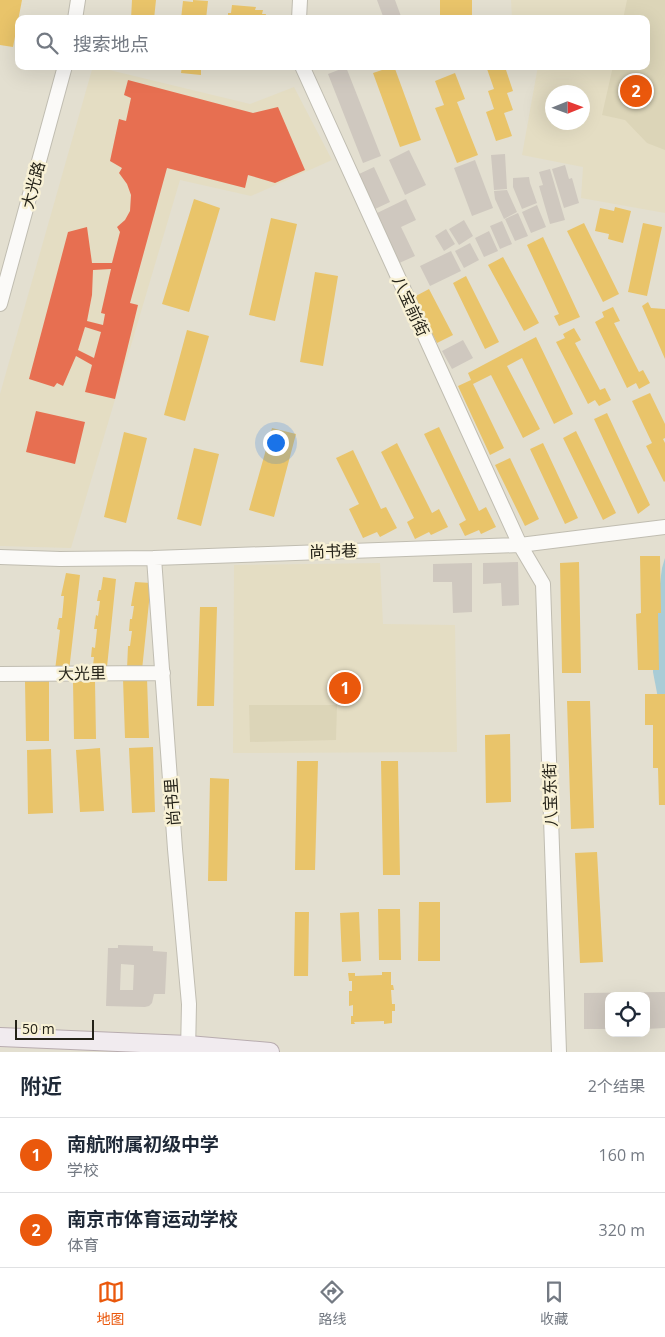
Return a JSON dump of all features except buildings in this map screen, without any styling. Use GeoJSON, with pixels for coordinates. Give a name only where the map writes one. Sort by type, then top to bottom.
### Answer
{"type":"FeatureCollection","features":[{"type":"Feature","properties":{"kind":"street"},"geometry":{"type":"LineString","coordinates":[[76,15],[78,0]]}},
{"type":"Feature","properties":{"kind":"street"},"geometry":{"type":"LineString","coordinates":[[299,15],[300,0]]}},
{"type":"Feature","properties":{"kind":"street","name":"大光路"},"geometry":{"type":"LineString","coordinates":[[0,304],[64,70]]}},
{"type":"Feature","properties":{"kind":"street","name":"八宝前街"},"geometry":{"type":"LineString","coordinates":[[304,70],[520,545]]}},
{"type":"Feature","properties":{"kind":"street","name":"尚书巷"},"geometry":{"type":"LineString","coordinates":[[0,557],[60,559],[154,558],[520,545],[665,527]]}},
{"type":"Feature","properties":{"kind":"street","name":"八宝东街"},"geometry":{"type":"LineString","coordinates":[[520,545],[543,584],[559,1052]]}},
{"type":"Feature","properties":{"kind":"street","name":"尚书里"},"geometry":{"type":"LineString","coordinates":[[154,558],[175,849],[189,1004],[188,1049]]}},
{"type":"Feature","properties":{"kind":"street","name":"大光里"},"geometry":{"type":"LineString","coordinates":[[0,674],[163,672]]}},
{"type":"Feature","properties":{"kind":"street"},"geometry":{"type":"LineString","coordinates":[[0,1037],[188,1049],[270,1052]]}},
{"type":"Feature","properties":{"kind":"shaded area"},"geometry":{"type":"Polygon","coordinates":[[[511,0],[665,0],[665,213],[581,198],[583,167],[522,155],[537,70],[650,70],[650,15],[512,15],[511,0]]]}},
{"type":"Feature","properties":{"kind":"shaded area"},"geometry":{"type":"Polygon","coordinates":[[[627,0],[665,0],[665,150],[647,143],[625,120],[602,115],[612,70],[650,70],[650,15],[624,15],[627,0]]]}},
{"type":"Feature","properties":{"kind":"shaded area"},"geometry":{"type":"Polygon","coordinates":[[[92,70],[110,70],[250,104],[294,87],[332,160],[251,196],[180,180],[71,548],[0,546],[0,394],[92,70]]]}},
{"type":"Feature","properties":{"kind":"shaded area"},"geometry":{"type":"Polygon","coordinates":[[[380,563],[383,624],[455,625],[457,752],[233,753],[234,565],[380,563]]]}},
{"type":"Feature","properties":{"kind":"shaded area"},"geometry":{"type":"Polygon","coordinates":[[[249,705],[337,705],[336,740],[250,742],[249,705]]]}},
{"type":"Feature","properties":{"kind":"water"},"geometry":{"type":"Polygon","coordinates":[[[665,558],[665,735],[653,672],[653,637],[665,558]]]}},
{"type":"Feature","properties":{"kind":"place","name":"南京市体育运动学校"},"geometry":{"type":"Point","coordinates":[636,91]}},
{"type":"Feature","properties":{"kind":"place","name":"南航附属初级中学"},"geometry":{"type":"Point","coordinates":[345,688]}}]}
